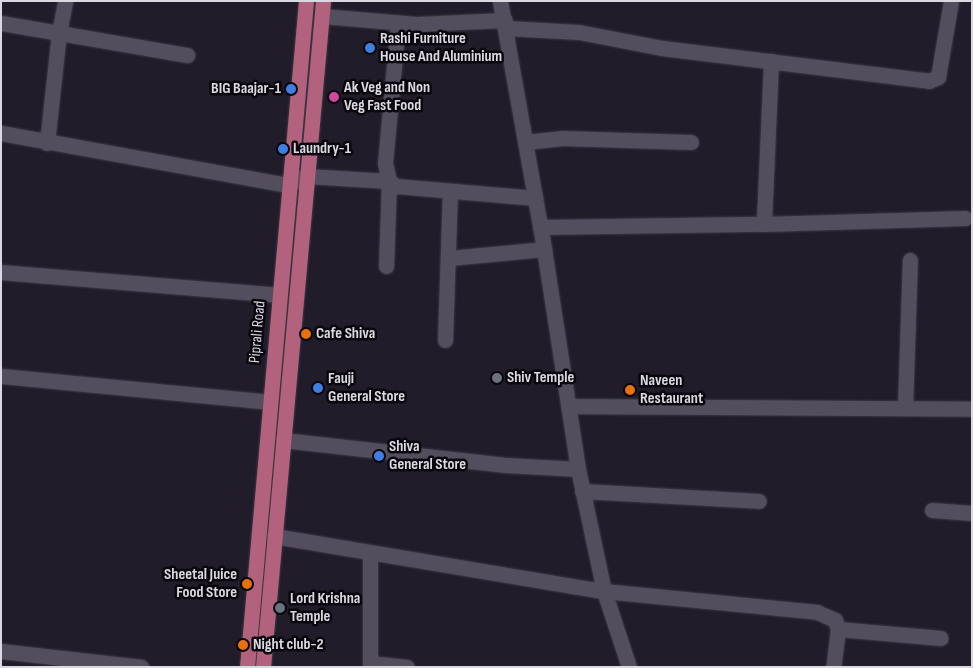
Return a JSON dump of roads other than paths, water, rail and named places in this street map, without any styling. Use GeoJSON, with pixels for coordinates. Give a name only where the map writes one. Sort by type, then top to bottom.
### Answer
{"type":"FeatureCollection","features":[{"type":"Feature","properties":{"kind":"main road","name":"Piprali Road"},"geometry":{"type":"LineString","coordinates":[[248,667],[269,402],[306,1]]}},
{"type":"Feature","properties":{"kind":"main road"},"geometry":{"type":"LineString","coordinates":[[263,667],[306,176],[323,9]]}},
{"type":"Feature","properties":{"kind":"street"},"geometry":{"type":"LineString","coordinates":[[47,144],[59,33],[65,1]]}},
{"type":"Feature","properties":{"kind":"street"},"geometry":{"type":"LineString","coordinates":[[500,1],[544,249],[582,491],[604,591],[629,667]]}},
{"type":"Feature","properties":{"kind":"street"},"geometry":{"type":"LineString","coordinates":[[323,9],[398,23],[505,24],[579,32],[662,48],[929,80],[938,76],[951,1]]}},
{"type":"Feature","properties":{"kind":"street"},"geometry":{"type":"LineString","coordinates":[[1,23],[187,55]]}},
{"type":"Feature","properties":{"kind":"street"},"geometry":{"type":"LineString","coordinates":[[386,266],[389,181],[385,164],[398,23]]}},
{"type":"Feature","properties":{"kind":"street"},"geometry":{"type":"LineString","coordinates":[[764,224],[771,61]]}},
{"type":"Feature","properties":{"kind":"street"},"geometry":{"type":"LineString","coordinates":[[1,134],[47,144],[288,186],[306,176],[389,181],[396,186],[535,198]]}},
{"type":"Feature","properties":{"kind":"street"},"geometry":{"type":"LineString","coordinates":[[525,142],[560,138],[691,142]]}},
{"type":"Feature","properties":{"kind":"street"},"geometry":{"type":"LineString","coordinates":[[444,340],[450,191]]}},
{"type":"Feature","properties":{"kind":"street"},"geometry":{"type":"LineString","coordinates":[[540,227],[764,224],[965,218]]}},
{"type":"Feature","properties":{"kind":"street"},"geometry":{"type":"LineString","coordinates":[[448,258],[544,249]]}},
{"type":"Feature","properties":{"kind":"street"},"geometry":{"type":"LineString","coordinates":[[906,408],[910,260]]}},
{"type":"Feature","properties":{"kind":"street"},"geometry":{"type":"LineString","coordinates":[[1,272],[279,295]]}},
{"type":"Feature","properties":{"kind":"street"},"geometry":{"type":"LineString","coordinates":[[1,376],[269,402]]}},
{"type":"Feature","properties":{"kind":"street"},"geometry":{"type":"LineString","coordinates":[[570,406],[972,408]]}},
{"type":"Feature","properties":{"kind":"street"},"geometry":{"type":"LineString","coordinates":[[283,440],[506,465],[578,469]]}},
{"type":"Feature","properties":{"kind":"street"},"geometry":{"type":"LineString","coordinates":[[582,491],[759,501]]}},
{"type":"Feature","properties":{"kind":"street"},"geometry":{"type":"LineString","coordinates":[[932,510],[972,513]]}},
{"type":"Feature","properties":{"kind":"street"},"geometry":{"type":"LineString","coordinates":[[274,536],[604,591],[817,612],[835,620],[838,628],[833,667]]}},
{"type":"Feature","properties":{"kind":"street"},"geometry":{"type":"LineString","coordinates":[[370,552],[369,665],[407,667]]}},
{"type":"Feature","properties":{"kind":"street"},"geometry":{"type":"LineString","coordinates":[[838,628],[941,638]]}},
{"type":"Feature","properties":{"kind":"street"},"geometry":{"type":"LineString","coordinates":[[1,650],[133,666]]}},
{"type":"Feature","properties":{"kind":"place","name":"Rashi Furniture House And Aluminium"},"geometry":{"type":"Point","coordinates":[370,48]}},
{"type":"Feature","properties":{"kind":"place","name":"BIG Baajar-1"},"geometry":{"type":"Point","coordinates":[291,89]}},
{"type":"Feature","properties":{"kind":"place","name":"Ak Veg and Non Veg Fast Food"},"geometry":{"type":"Point","coordinates":[334,97]}},
{"type":"Feature","properties":{"kind":"place","name":"Laundry-1"},"geometry":{"type":"Point","coordinates":[283,149]}},
{"type":"Feature","properties":{"kind":"place","name":"Cafe Shiva"},"geometry":{"type":"Point","coordinates":[306,334]}},
{"type":"Feature","properties":{"kind":"place","name":"Shiv Temple"},"geometry":{"type":"Point","coordinates":[497,378]}},
{"type":"Feature","properties":{"kind":"place","name":"Fauji General Store"},"geometry":{"type":"Point","coordinates":[318,388]}},
{"type":"Feature","properties":{"kind":"place","name":"Naveen Restaurant"},"geometry":{"type":"Point","coordinates":[630,390]}},
{"type":"Feature","properties":{"kind":"place","name":"Shiva General Store"},"geometry":{"type":"Point","coordinates":[379,456]}},
{"type":"Feature","properties":{"kind":"place","name":"Sheetal Juice Food Store"},"geometry":{"type":"Point","coordinates":[247,584]}},
{"type":"Feature","properties":{"kind":"place","name":"Lord Krishna Temple"},"geometry":{"type":"Point","coordinates":[280,608]}},
{"type":"Feature","properties":{"kind":"place","name":"Night club-2"},"geometry":{"type":"Point","coordinates":[243,645]}}]}
